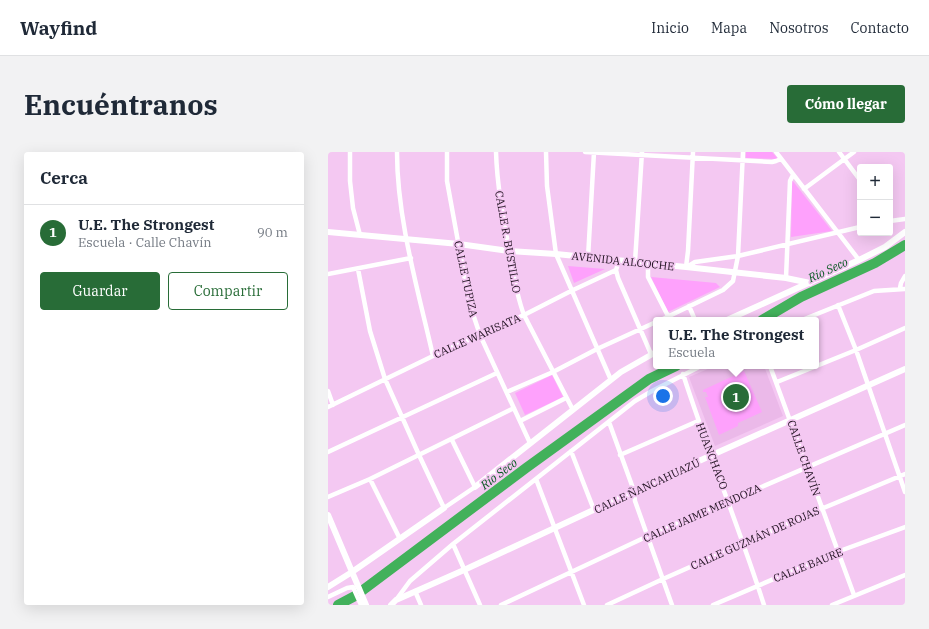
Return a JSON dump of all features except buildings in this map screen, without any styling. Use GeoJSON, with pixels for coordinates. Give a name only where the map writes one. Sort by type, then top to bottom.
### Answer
{"type":"FeatureCollection","features":[{"type":"Feature","properties":{"kind":"street"},"geometry":{"type":"LineString","coordinates":[[350,152],[350,181],[353,208],[360,235]]}},
{"type":"Feature","properties":{"kind":"street"},"geometry":{"type":"LineString","coordinates":[[397,152],[399,188],[407,240],[433,356]]}},
{"type":"Feature","properties":{"kind":"street","name":"CALLE TUPIZA"},"geometry":{"type":"LineString","coordinates":[[447,152],[447,181],[469,302],[480,335],[530,443]]}},
{"type":"Feature","properties":{"kind":"street","name":"CALLE R. BUSTILLO"},"geometry":{"type":"LineString","coordinates":[[496,152],[502,212],[514,283],[524,315],[572,410]]}},
{"type":"Feature","properties":{"kind":"street"},"geometry":{"type":"LineString","coordinates":[[546,152],[547,186],[556,254],[611,380]]}},
{"type":"Feature","properties":{"kind":"street"},"geometry":{"type":"LineString","coordinates":[[585,152],[742,160],[776,161],[781,159]]}},
{"type":"Feature","properties":{"kind":"street"},"geometry":{"type":"LineString","coordinates":[[588,258],[594,152]]}},
{"type":"Feature","properties":{"kind":"street"},"geometry":{"type":"LineString","coordinates":[[686,267],[693,152]]}},
{"type":"Feature","properties":{"kind":"street"},"geometry":{"type":"LineString","coordinates":[[648,264],[648,277],[668,316],[723,290],[733,281],[738,256],[742,152]]}},
{"type":"Feature","properties":{"kind":"street"},"geometry":{"type":"LineString","coordinates":[[776,152],[859,260]]}},
{"type":"Feature","properties":{"kind":"street"},"geometry":{"type":"LineString","coordinates":[[839,152],[857,176]]}},
{"type":"Feature","properties":{"kind":"street"},"geometry":{"type":"LineString","coordinates":[[804,189],[854,152]]}},
{"type":"Feature","properties":{"kind":"street"},"geometry":{"type":"LineString","coordinates":[[635,262],[642,154]]}},
{"type":"Feature","properties":{"kind":"street"},"geometry":{"type":"LineString","coordinates":[[786,278],[790,180],[793,175]]}},
{"type":"Feature","properties":{"kind":"street"},"geometry":{"type":"LineString","coordinates":[[893,220],[905,219]]}},
{"type":"Feature","properties":{"kind":"street"},"geometry":{"type":"LineString","coordinates":[[686,267],[695,262],[738,256],[787,243],[857,228]]}},
{"type":"Feature","properties":{"kind":"street","name":"AVENIDA ALCOCHE"},"geometry":{"type":"LineString","coordinates":[[328,232],[458,244],[509,251],[619,260],[786,278],[810,282]]}},
{"type":"Feature","properties":{"kind":"street"},"geometry":{"type":"LineString","coordinates":[[734,317],[859,260],[885,247],[905,232]]}},
{"type":"Feature","properties":{"kind":"street"},"geometry":{"type":"LineString","coordinates":[[328,274],[411,258]]}},
{"type":"Feature","properties":{"kind":"street"},"geometry":{"type":"LineString","coordinates":[[619,260],[616,270],[618,278],[641,330],[653,351]]}},
{"type":"Feature","properties":{"kind":"street"},"geometry":{"type":"LineString","coordinates":[[358,269],[370,331],[385,379],[444,508]]}},
{"type":"Feature","properties":{"kind":"street","name":"CALLE WARISATA"},"geometry":{"type":"LineString","coordinates":[[328,407],[616,270]]}},
{"type":"Feature","properties":{"kind":"street"},"geometry":{"type":"LineString","coordinates":[[809,317],[874,291],[903,289],[901,283],[905,276]]}},
{"type":"Feature","properties":{"kind":"street"},"geometry":{"type":"LineString","coordinates":[[838,305],[856,350],[905,492]]}},
{"type":"Feature","properties":{"kind":"street"},"geometry":{"type":"LineString","coordinates":[[689,306],[694,317]]}},
{"type":"Feature","properties":{"kind":"street"},"geometry":{"type":"LineString","coordinates":[[507,392],[553,372],[653,324]]}},
{"type":"Feature","properties":{"kind":"street"},"geometry":{"type":"LineString","coordinates":[[819,365],[905,328]]}},
{"type":"Feature","properties":{"kind":"street"},"geometry":{"type":"LineString","coordinates":[[328,587],[475,487],[621,372],[653,354]]}},
{"type":"Feature","properties":{"kind":"street"},"geometry":{"type":"LineString","coordinates":[[393,602],[410,581],[454,544],[635,401],[694,369]]}},
{"type":"Feature","properties":{"kind":"street","name":"CALLE CHAVÍN"},"geometry":{"type":"LineString","coordinates":[[771,369],[854,595]]}},
{"type":"Feature","properties":{"kind":"street"},"geometry":{"type":"LineString","coordinates":[[777,382],[809,369]]}},
{"type":"Feature","properties":{"kind":"street","name":"CALLE ÑANCAHUAZÚ"},"geometry":{"type":"LineString","coordinates":[[393,602],[712,455],[905,369]]}},
{"type":"Feature","properties":{"kind":"street"},"geometry":{"type":"LineString","coordinates":[[328,452],[497,373]]}},
{"type":"Feature","properties":{"kind":"street","name":"HUANCHACO"},"geometry":{"type":"LineString","coordinates":[[683,374],[698,421],[729,501],[764,605]]}},
{"type":"Feature","properties":{"kind":"street"},"geometry":{"type":"LineString","coordinates":[[328,391],[333,405]]}},
{"type":"Feature","properties":{"kind":"street"},"geometry":{"type":"LineString","coordinates":[[520,421],[566,398]]}},
{"type":"Feature","properties":{"kind":"street"},"geometry":{"type":"LineString","coordinates":[[328,497],[452,440],[514,408]]}},
{"type":"Feature","properties":{"kind":"street"},"geometry":{"type":"LineString","coordinates":[[620,455],[698,421]]}},
{"type":"Feature","properties":{"kind":"street"},"geometry":{"type":"LineString","coordinates":[[609,422],[672,605]]}},
{"type":"Feature","properties":{"kind":"street","name":"CALLE JAIME MENDOZA"},"geometry":{"type":"LineString","coordinates":[[501,605],[648,536],[905,425]]}},
{"type":"Feature","properties":{"kind":"street"},"geometry":{"type":"LineString","coordinates":[[452,440],[475,487]]}},
{"type":"Feature","properties":{"kind":"street"},"geometry":{"type":"LineString","coordinates":[[571,451],[594,510]]}},
{"type":"Feature","properties":{"kind":"street","name":"CALLE GUZMÁN DE ROJAS"},"geometry":{"type":"LineString","coordinates":[[607,605],[822,509],[905,474]]}},
{"type":"Feature","properties":{"kind":"street"},"geometry":{"type":"LineString","coordinates":[[370,479],[400,539]]}},
{"type":"Feature","properties":{"kind":"street"},"geometry":{"type":"LineString","coordinates":[[536,479],[584,605]]}},
{"type":"Feature","properties":{"kind":"street"},"geometry":{"type":"LineString","coordinates":[[328,515],[364,604]]}},
{"type":"Feature","properties":{"kind":"street","name":"CALLE BAURE"},"geometry":{"type":"LineString","coordinates":[[712,605],[837,552],[905,527]]}},
{"type":"Feature","properties":{"kind":"street"},"geometry":{"type":"LineString","coordinates":[[454,544],[480,605]]}},
{"type":"Feature","properties":{"kind":"street"},"geometry":{"type":"LineString","coordinates":[[832,605],[905,575]]}},
{"type":"Feature","properties":{"kind":"street"},"geometry":{"type":"LineString","coordinates":[[328,597],[347,588],[356,587]]}},
{"type":"Feature","properties":{"kind":"street"},"geometry":{"type":"LineString","coordinates":[[415,591],[421,605]]}},
{"type":"Feature","properties":{"kind":"shaded area"},"geometry":{"type":"Polygon","coordinates":[[[746,152],[772,152],[778,159],[746,158],[746,152]]]}},
{"type":"Feature","properties":{"kind":"shaded area"},"geometry":{"type":"Polygon","coordinates":[[[792,180],[832,231],[791,237],[792,180]]]}},
{"type":"Feature","properties":{"kind":"shaded area"},"geometry":{"type":"Polygon","coordinates":[[[568,266],[605,269],[574,283],[568,266]]]}},
{"type":"Feature","properties":{"kind":"shaded area"},"geometry":{"type":"Polygon","coordinates":[[[651,277],[716,283],[720,287],[668,312],[651,277]]]}},
{"type":"Feature","properties":{"kind":"shaded area"},"geometry":{"type":"Polygon","coordinates":[[[708,369],[765,369],[783,416],[715,446],[689,377],[708,369]]]}},
{"type":"Feature","properties":{"kind":"shaded area"},"geometry":{"type":"Polygon","coordinates":[[[744,371],[762,412],[738,423],[738,426],[719,435],[705,397],[708,397],[706,392],[703,392],[703,390],[744,371]]]}},
{"type":"Feature","properties":{"kind":"shaded area"},"geometry":{"type":"Polygon","coordinates":[[[552,375],[563,397],[525,415],[515,393],[552,375]]]}},
{"type":"Feature","properties":{"kind":"waterway","name":"Río Seco"},"geometry":{"type":"LineString","coordinates":[[767,317],[801,297],[875,263],[905,245]]}},
{"type":"Feature","properties":{"kind":"waterway","name":"Río Seco"},"geometry":{"type":"LineString","coordinates":[[338,605],[355,596],[526,468],[649,379],[670,369]]}},
{"type":"Feature","properties":{"kind":"place","name":"U.E. The Strongest"},"geometry":{"type":"Point","coordinates":[736,397]}}]}
